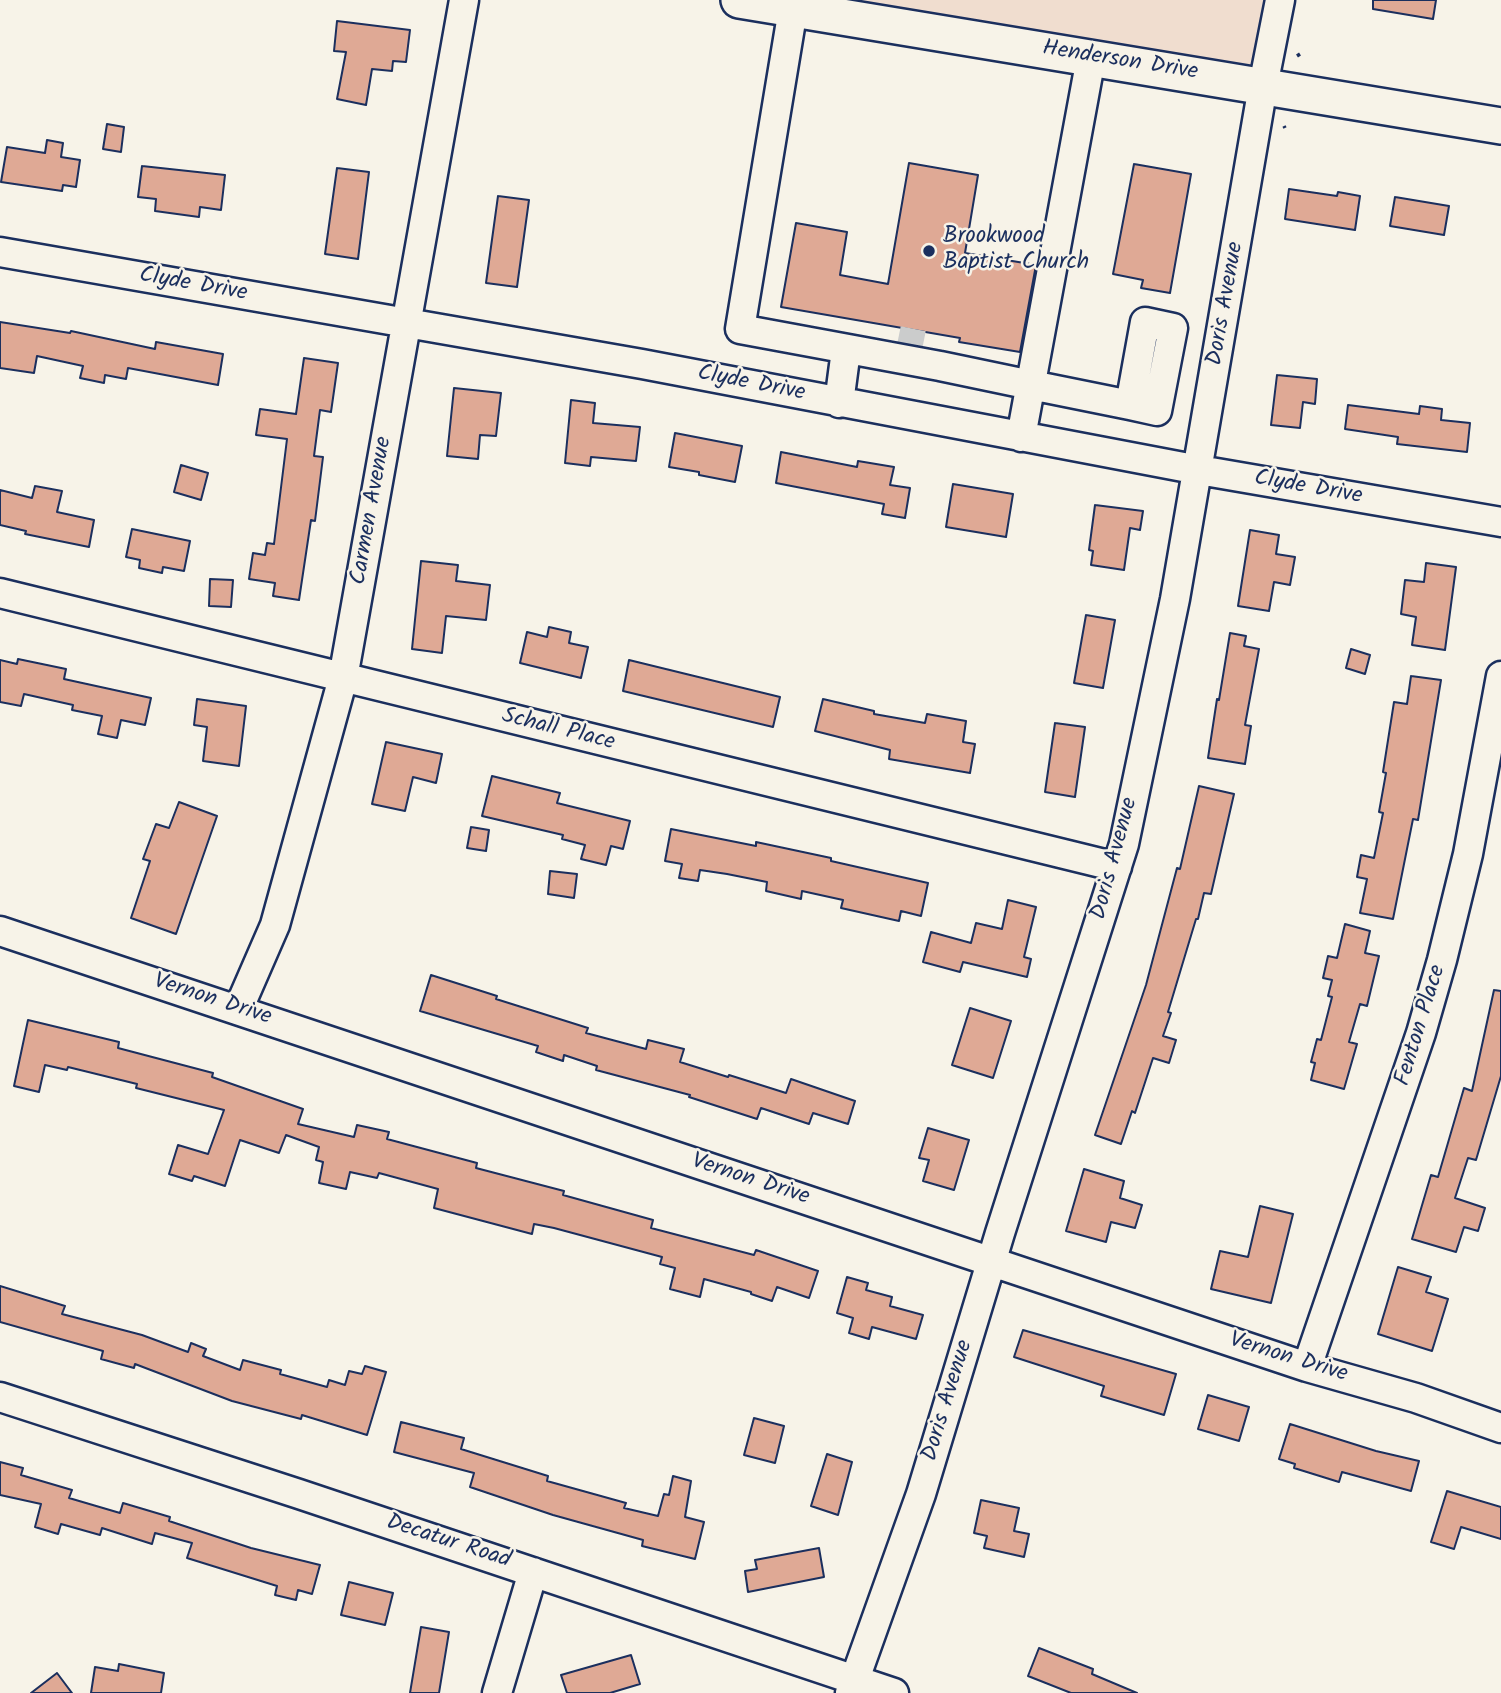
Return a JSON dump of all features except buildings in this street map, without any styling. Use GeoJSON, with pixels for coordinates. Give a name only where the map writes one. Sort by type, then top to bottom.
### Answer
{"type":"FeatureCollection","features":[{"type":"Feature","properties":{"kind":"main road","name":"Henderson Drive"},"geometry":{"type":"LineString","coordinates":[[739,0],[1501,126]]}},
{"type":"Feature","properties":{"kind":"street","name":"Carmen Avenue"},"geometry":{"type":"LineString","coordinates":[[238,1010],[275,925],[343,678],[464,0]]}},
{"type":"Feature","properties":{"kind":"street","name":"Doris Avenue"},"geometry":{"type":"LineString","coordinates":[[853,1686],[921,1494],[1127,831],[1199,470],[1263,86],[1280,0]]}},
{"type":"Feature","properties":{"kind":"street"},"geometry":{"type":"LineString","coordinates":[[793,9],[740,329],[846,350],[909,352],[1031,384],[1130,405]]}},
{"type":"Feature","properties":{"kind":"street"},"geometry":{"type":"LineString","coordinates":[[1021,437],[1091,58]]}},
{"type":"Feature","properties":{"kind":"street","name":"Clyde Drive"},"geometry":{"type":"LineString","coordinates":[[0,252],[642,364],[1199,470],[1501,522]]}},
{"type":"Feature","properties":{"kind":"street"},"geometry":{"type":"LineString","coordinates":[[839,402],[846,350]]}},
{"type":"Feature","properties":{"kind":"street","name":"Schall Place"},"geometry":{"type":"LineString","coordinates":[[0,593],[1117,867]]}},
{"type":"Feature","properties":{"kind":"street","name":"Fenton Place"},"geometry":{"type":"LineString","coordinates":[[1307,1367],[1417,1046],[1442,960],[1468,854],[1501,676]]}},
{"type":"Feature","properties":{"kind":"street","name":"Vernon Drive"},"geometry":{"type":"LineString","coordinates":[[0,931],[1307,1367],[1416,1398],[1501,1428]]}},
{"type":"Feature","properties":{"kind":"street","name":"Decatur Road"},"geometry":{"type":"LineString","coordinates":[[0,1397],[533,1572],[853,1686],[894,1693]]}},
{"type":"Feature","properties":{"kind":"street"},"geometry":{"type":"LineString","coordinates":[[497,1693],[533,1572]]}},
{"type":"Feature","properties":{"kind":"shaded area"},"geometry":{"type":"Polygon","coordinates":[[[739,0],[1280,0],[1263,86],[739,0]]]}},
{"type":"Feature","properties":{"kind":"tunnel"},"geometry":{"type":"LineString","coordinates":[[898,340],[923,345]]}},
{"type":"Feature","properties":{"kind":"place","name":"Brookwood Baptist Church"},"geometry":{"type":"Point","coordinates":[929,251]}}]}
